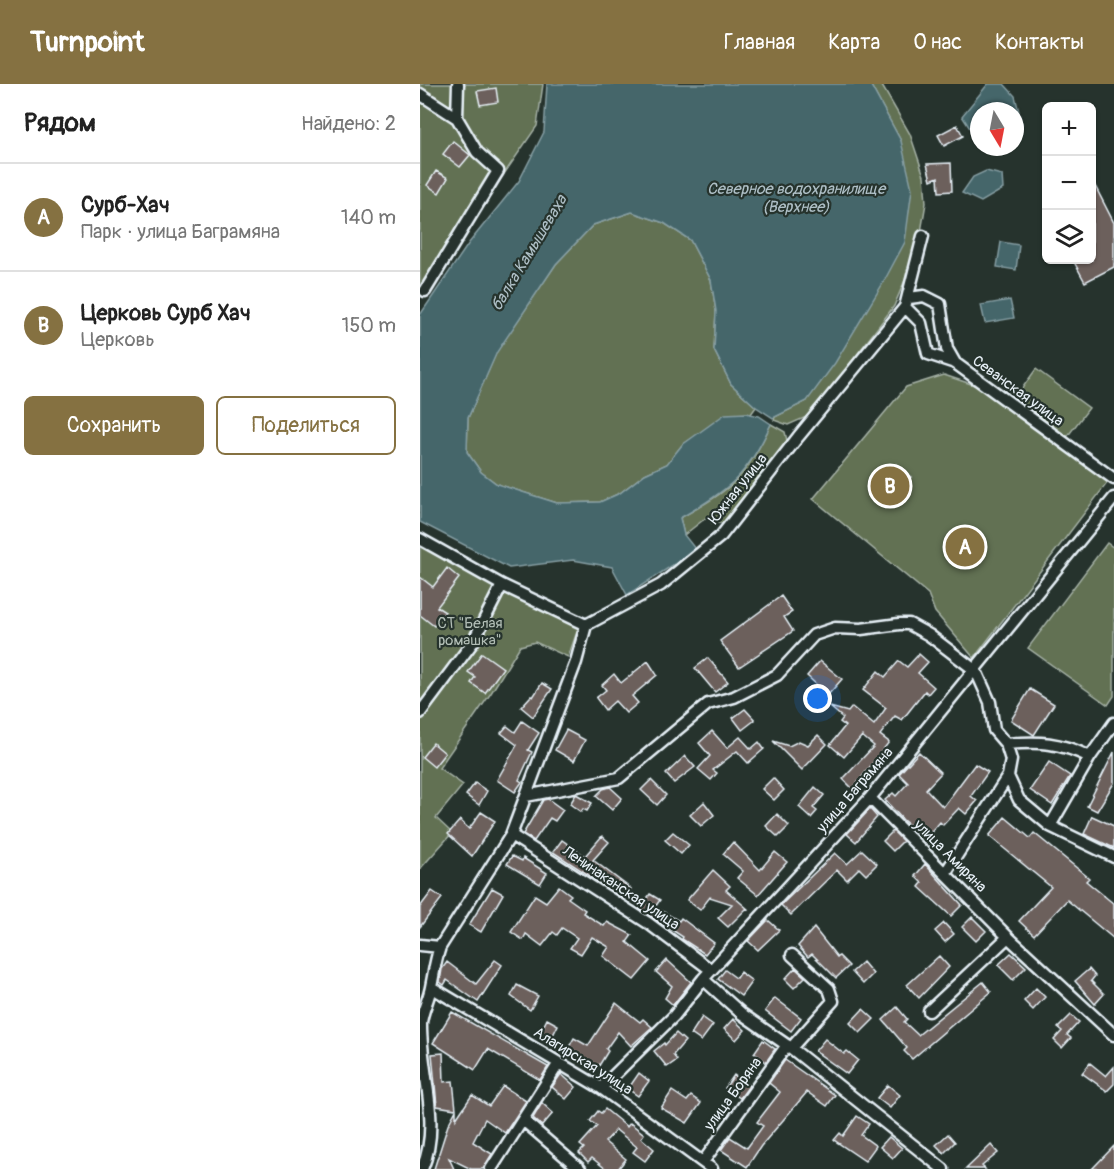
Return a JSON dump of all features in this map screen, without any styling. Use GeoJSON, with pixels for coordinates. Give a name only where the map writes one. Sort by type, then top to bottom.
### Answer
{"type":"FeatureCollection","features":[{"type":"Feature","properties":{"kind":"street"},"geometry":{"type":"LineString","coordinates":[[458,84],[458,118]]}},
{"type":"Feature","properties":{"kind":"street"},"geometry":{"type":"LineString","coordinates":[[420,94],[458,118],[477,152],[498,171],[425,291]]}},
{"type":"Feature","properties":{"kind":"street","name":"Южная улица"},"geometry":{"type":"LineString","coordinates":[[586,625],[661,585],[721,536],[907,303],[923,236]]}},
{"type":"Feature","properties":{"kind":"street","name":"Севанская улица"},"geometry":{"type":"LineString","coordinates":[[907,303],[924,296],[940,304],[947,349],[955,363],[1114,479]]}},
{"type":"Feature","properties":{"kind":"street"},"geometry":{"type":"LineString","coordinates":[[907,303],[921,323],[928,354],[955,363]]}},
{"type":"Feature","properties":{"kind":"street","name":"улица Баграмяна"},"geometry":{"type":"LineString","coordinates":[[601,1088],[674,1016],[711,970],[870,798],[976,671],[1114,498]]}},
{"type":"Feature","properties":{"kind":"street"},"geometry":{"type":"LineString","coordinates":[[420,539],[502,585],[586,625],[576,662],[511,835],[440,947],[434,964],[431,987],[421,1023],[423,1086],[431,1132],[429,1153],[422,1169]]}},
{"type":"Feature","properties":{"kind":"street"},"geometry":{"type":"LineString","coordinates":[[420,713],[473,642],[502,585]]}},
{"type":"Feature","properties":{"kind":"street"},"geometry":{"type":"LineString","coordinates":[[526,796],[619,778],[708,704],[734,697],[777,675],[814,635],[824,630],[909,624],[929,634],[976,671],[990,702],[994,729],[1005,744],[1011,760],[1008,776],[946,872]]}},
{"type":"Feature","properties":{"kind":"street"},"geometry":{"type":"LineString","coordinates":[[1050,826],[1090,756],[1114,723]]}},
{"type":"Feature","properties":{"kind":"street"},"geometry":{"type":"LineString","coordinates":[[1005,744],[1036,741],[1055,744],[1090,756]]}},
{"type":"Feature","properties":{"kind":"street"},"geometry":{"type":"LineString","coordinates":[[1008,776],[1019,800],[1050,826],[1114,857]]}},
{"type":"Feature","properties":{"kind":"street","name":"улица Амиряна"},"geometry":{"type":"LineString","coordinates":[[870,798],[1008,937],[1114,1035]]}},
{"type":"Feature","properties":{"kind":"street","name":"Ленинаканская улица"},"geometry":{"type":"LineString","coordinates":[[511,835],[648,923],[711,970]]}},
{"type":"Feature","properties":{"kind":"street"},"geometry":{"type":"LineString","coordinates":[[929,1011],[1008,937]]}},
{"type":"Feature","properties":{"kind":"street"},"geometry":{"type":"LineString","coordinates":[[420,945],[440,947]]}},
{"type":"Feature","properties":{"kind":"street"},"geometry":{"type":"LineString","coordinates":[[789,1046],[833,1001],[829,989],[792,955]]}},
{"type":"Feature","properties":{"kind":"street"},"geometry":{"type":"LineString","coordinates":[[703,979],[742,1014],[789,1046],[943,1169]]}},
{"type":"Feature","properties":{"kind":"street","name":"Алагирская улица"},"geometry":{"type":"LineString","coordinates":[[431,987],[601,1088],[709,1167]]}},
{"type":"Feature","properties":{"kind":"street","name":"улица Боряна"},"geometry":{"type":"LineString","coordinates":[[709,1167],[789,1046]]}},
{"type":"Feature","properties":{"kind":"street"},"geometry":{"type":"LineString","coordinates":[[491,1169],[559,1063]]}},
{"type":"Feature","properties":{"kind":"street"},"geometry":{"type":"LineString","coordinates":[[524,1120],[580,1169]]}},
{"type":"Feature","properties":{"kind":"green space"},"geometry":{"type":"Polygon","coordinates":[[[420,84],[543,84],[537,126],[420,296],[420,84]]]}},
{"type":"Feature","properties":{"kind":"green space"},"geometry":{"type":"Polygon","coordinates":[[[870,84],[881,84],[910,134],[924,176],[926,203],[918,249],[894,306],[811,415],[788,425],[774,420],[775,417],[807,401],[901,141],[870,84]]]}},
{"type":"Feature","properties":{"kind":"green space"},"geometry":{"type":"Polygon","coordinates":[[[632,212],[664,223],[690,240],[711,280],[716,311],[714,350],[731,384],[756,407],[751,414],[746,413],[702,432],[682,445],[667,464],[645,474],[620,493],[600,502],[557,503],[497,484],[481,472],[467,452],[468,418],[497,351],[556,264],[593,225],[632,212]]]}},
{"type":"Feature","properties":{"kind":"green space"},"geometry":{"type":"Polygon","coordinates":[[[1036,369],[1089,408],[1067,437],[1015,398],[1036,369]]]}},
{"type":"Feature","properties":{"kind":"green space"},"geometry":{"type":"Polygon","coordinates":[[[944,375],[977,386],[1108,482],[974,658],[935,612],[928,594],[813,499],[906,387],[944,375]]]}},
{"type":"Feature","properties":{"kind":"green space"},"geometry":{"type":"Polygon","coordinates":[[[771,424],[785,432],[788,445],[726,523],[712,523],[707,517],[684,535],[680,518],[712,499],[736,480],[754,457],[771,424]]]}},
{"type":"Feature","properties":{"kind":"green space","name":"СТ \"Белая ромашка\""},"geometry":{"type":"Polygon","coordinates":[[[420,543],[579,626],[568,657],[535,642],[520,646],[491,693],[439,768],[463,785],[436,818],[452,833],[420,869],[420,543]]]}},
{"type":"Feature","properties":{"kind":"green space"},"geometry":{"type":"Polygon","coordinates":[[[1107,543],[1114,548],[1114,696],[1108,705],[1028,648],[1107,543]]]}},
{"type":"Feature","properties":{"kind":"water","name":"Северное водохранилище (Верхнее)"},"geometry":{"type":"Polygon","coordinates":[[[547,84],[870,84],[901,141],[912,189],[905,242],[835,363],[807,401],[773,418],[756,407],[731,384],[714,350],[716,311],[711,280],[690,240],[664,223],[632,212],[593,225],[556,264],[497,352],[468,418],[467,452],[481,472],[497,484],[557,503],[600,502],[620,493],[645,474],[667,464],[682,445],[725,414],[746,413],[759,416],[771,424],[754,457],[735,480],[712,499],[680,518],[684,535],[696,550],[627,595],[612,567],[573,560],[509,568],[420,522],[420,315],[469,243],[519,181],[544,132],[547,84]]]}},
{"type":"Feature","properties":{"kind":"water"},"geometry":{"type":"Polygon","coordinates":[[[988,84],[1004,84],[1015,96],[1016,102],[973,102],[988,84]]]}},
{"type":"Feature","properties":{"kind":"water"},"geometry":{"type":"Polygon","coordinates":[[[970,106],[970,128],[962,116],[970,106]]]}},
{"type":"Feature","properties":{"kind":"water"},"geometry":{"type":"Polygon","coordinates":[[[986,171],[1002,175],[1003,189],[981,202],[962,193],[973,177],[986,171]]]}},
{"type":"Feature","properties":{"kind":"water"},"geometry":{"type":"Polygon","coordinates":[[[1001,242],[1019,245],[1016,270],[997,267],[1001,242]]]}},
{"type":"Feature","properties":{"kind":"water"},"geometry":{"type":"Polygon","coordinates":[[[1010,300],[1014,318],[985,323],[981,305],[1010,300]]]}},
{"type":"Feature","properties":{"kind":"building"},"geometry":{"type":"Polygon","coordinates":[[[496,88],[498,102],[480,105],[477,91],[496,88]]]}},
{"type":"Feature","properties":{"kind":"building"},"geometry":{"type":"Polygon","coordinates":[[[957,125],[963,136],[944,146],[938,135],[957,125]]]}},
{"type":"Feature","properties":{"kind":"building"},"geometry":{"type":"Polygon","coordinates":[[[453,141],[470,155],[460,167],[443,154],[453,141]]]}},
{"type":"Feature","properties":{"kind":"building"},"geometry":{"type":"Polygon","coordinates":[[[951,163],[952,191],[939,192],[938,177],[931,180],[927,164],[951,163]]]}},
{"type":"Feature","properties":{"kind":"building"},"geometry":{"type":"Polygon","coordinates":[[[436,171],[448,178],[439,193],[427,185],[436,171]]]}},
{"type":"Feature","properties":{"kind":"building"},"geometry":{"type":"Polygon","coordinates":[[[1096,188],[1114,223],[1114,267],[1085,282],[1075,264],[1096,264],[1096,188]]]}},
{"type":"Feature","properties":{"kind":"building"},"geometry":{"type":"Polygon","coordinates":[[[896,464],[911,477],[904,486],[909,490],[897,505],[892,500],[885,508],[870,495],[876,487],[873,485],[885,470],[889,473],[896,464]]]}},
{"type":"Feature","properties":{"kind":"building"},"geometry":{"type":"Polygon","coordinates":[[[447,568],[459,578],[437,607],[445,612],[434,626],[420,615],[420,577],[433,587],[447,568]]]}},
{"type":"Feature","properties":{"kind":"building"},"geometry":{"type":"Polygon","coordinates":[[[781,596],[792,612],[784,617],[793,631],[739,667],[720,641],[781,596]]]}},
{"type":"Feature","properties":{"kind":"building"},"geometry":{"type":"Polygon","coordinates":[[[482,653],[503,668],[485,693],[471,683],[475,677],[468,672],[482,653]]]}},
{"type":"Feature","properties":{"kind":"building"},"geometry":{"type":"Polygon","coordinates":[[[919,654],[928,662],[918,673],[934,687],[928,694],[925,691],[902,720],[895,716],[880,735],[889,742],[853,789],[843,779],[874,746],[862,736],[844,757],[830,745],[845,726],[840,722],[843,718],[830,707],[848,712],[852,707],[874,725],[886,708],[863,690],[878,671],[885,677],[899,661],[907,667],[919,654]]]}},
{"type":"Feature","properties":{"kind":"building"},"geometry":{"type":"Polygon","coordinates":[[[708,658],[728,682],[715,692],[695,668],[708,658]]]}},
{"type":"Feature","properties":{"kind":"building"},"geometry":{"type":"Polygon","coordinates":[[[648,661],[657,675],[632,696],[638,703],[626,713],[615,701],[605,710],[596,698],[606,690],[602,685],[614,674],[621,683],[648,661]]]}},
{"type":"Feature","properties":{"kind":"building"},"geometry":{"type":"Polygon","coordinates":[[[820,661],[842,679],[828,695],[807,676],[820,661]]]}},
{"type":"Feature","properties":{"kind":"building"},"geometry":{"type":"Polygon","coordinates":[[[542,683],[552,689],[533,717],[521,707],[531,696],[533,697],[542,683]]]}},
{"type":"Feature","properties":{"kind":"building"},"geometry":{"type":"Polygon","coordinates":[[[1030,689],[1054,704],[1034,735],[1011,720],[1030,689]]]}},
{"type":"Feature","properties":{"kind":"building"},"geometry":{"type":"Polygon","coordinates":[[[745,709],[755,720],[742,730],[733,718],[745,709]]]}},
{"type":"Feature","properties":{"kind":"building"},"geometry":{"type":"Polygon","coordinates":[[[522,721],[539,733],[528,750],[532,752],[519,780],[522,782],[515,792],[497,780],[517,745],[501,733],[507,726],[515,732],[522,721]]]}},
{"type":"Feature","properties":{"kind":"building"},"geometry":{"type":"Polygon","coordinates":[[[566,730],[585,740],[574,761],[555,750],[566,730]]]}},
{"type":"Feature","properties":{"kind":"building"},"geometry":{"type":"Polygon","coordinates":[[[712,731],[727,748],[740,737],[751,749],[759,742],[764,749],[748,763],[737,751],[713,770],[717,773],[711,780],[698,769],[710,756],[699,743],[712,731]]]}},
{"type":"Feature","properties":{"kind":"building"},"geometry":{"type":"Polygon","coordinates":[[[818,735],[827,744],[802,770],[773,741],[789,746],[799,741],[808,745],[818,735]]]}},
{"type":"Feature","properties":{"kind":"building"},"geometry":{"type":"Polygon","coordinates":[[[433,743],[445,753],[434,767],[422,757],[433,743]]]}},
{"type":"Feature","properties":{"kind":"building"},"geometry":{"type":"Polygon","coordinates":[[[919,752],[941,773],[926,789],[943,807],[975,764],[988,772],[971,796],[977,801],[966,814],[959,808],[943,825],[940,822],[927,837],[924,835],[923,837],[903,820],[885,800],[893,793],[896,796],[908,783],[899,774],[919,752]]]}},
{"type":"Feature","properties":{"kind":"building"},"geometry":{"type":"Polygon","coordinates":[[[1114,752],[1114,783],[1097,811],[1087,806],[1114,752]]]}},
{"type":"Feature","properties":{"kind":"building"},"geometry":{"type":"Polygon","coordinates":[[[685,756],[695,767],[674,783],[666,774],[685,756]]]}},
{"type":"Feature","properties":{"kind":"building"},"geometry":{"type":"Polygon","coordinates":[[[1049,762],[1070,776],[1052,805],[1030,790],[1049,762]]]}},
{"type":"Feature","properties":{"kind":"building"},"geometry":{"type":"Polygon","coordinates":[[[773,778],[784,790],[774,800],[762,789],[773,778]]]}},
{"type":"Feature","properties":{"kind":"building"},"geometry":{"type":"Polygon","coordinates":[[[651,780],[666,795],[657,805],[641,790],[651,780]]]}},
{"type":"Feature","properties":{"kind":"building"},"geometry":{"type":"Polygon","coordinates":[[[475,783],[487,791],[479,805],[466,795],[475,783]]]}},
{"type":"Feature","properties":{"kind":"building"},"geometry":{"type":"Polygon","coordinates":[[[610,787],[622,798],[612,810],[596,796],[603,789],[610,787]]]}},
{"type":"Feature","properties":{"kind":"building"},"geometry":{"type":"Polygon","coordinates":[[[815,787],[824,795],[813,808],[817,811],[811,818],[799,807],[815,787]]]}},
{"type":"Feature","properties":{"kind":"building"},"geometry":{"type":"Polygon","coordinates":[[[576,794],[592,803],[587,811],[583,809],[581,812],[570,804],[576,794]]]}},
{"type":"Feature","properties":{"kind":"building"},"geometry":{"type":"Polygon","coordinates":[[[548,799],[563,810],[555,821],[550,818],[534,841],[523,834],[543,800],[548,799]]]}},
{"type":"Feature","properties":{"kind":"building"},"geometry":{"type":"Polygon","coordinates":[[[704,802],[714,815],[701,826],[690,815],[704,802]]]}},
{"type":"Feature","properties":{"kind":"building"},"geometry":{"type":"Polygon","coordinates":[[[870,809],[877,817],[856,842],[847,834],[870,809]]]}},
{"type":"Feature","properties":{"kind":"building"},"geometry":{"type":"Polygon","coordinates":[[[481,812],[495,821],[472,856],[448,834],[460,820],[469,829],[481,812]]]}},
{"type":"Feature","properties":{"kind":"building"},"geometry":{"type":"Polygon","coordinates":[[[777,814],[789,826],[778,837],[766,826],[777,814]]]}},
{"type":"Feature","properties":{"kind":"building"},"geometry":{"type":"Polygon","coordinates":[[[1092,816],[1114,826],[1114,848],[1084,834],[1092,816]]]}},
{"type":"Feature","properties":{"kind":"building"},"geometry":{"type":"Polygon","coordinates":[[[1005,817],[1030,838],[1034,833],[1089,878],[1086,881],[1114,904],[1114,939],[1067,900],[1034,935],[1019,921],[1051,887],[989,836],[1005,817]]]}},
{"type":"Feature","properties":{"kind":"building"},"geometry":{"type":"Polygon","coordinates":[[[893,831],[903,841],[893,851],[883,841],[893,831]]]}},
{"type":"Feature","properties":{"kind":"building"},"geometry":{"type":"Polygon","coordinates":[[[673,832],[689,845],[681,854],[665,840],[673,832]]]}},
{"type":"Feature","properties":{"kind":"building"},"geometry":{"type":"Polygon","coordinates":[[[602,836],[609,842],[593,860],[631,889],[624,898],[553,852],[562,840],[585,856],[602,836]]]}},
{"type":"Feature","properties":{"kind":"building"},"geometry":{"type":"Polygon","coordinates":[[[733,842],[760,870],[775,852],[787,862],[758,895],[737,878],[743,871],[723,854],[733,842]]]}},
{"type":"Feature","properties":{"kind":"building"},"geometry":{"type":"Polygon","coordinates":[[[862,850],[877,864],[866,875],[859,868],[847,880],[837,870],[791,915],[781,905],[835,853],[847,864],[862,850]]]}},
{"type":"Feature","properties":{"kind":"building"},"geometry":{"type":"Polygon","coordinates":[[[512,856],[522,861],[523,858],[547,873],[540,884],[507,864],[512,856]]]}},
{"type":"Feature","properties":{"kind":"building"},"geometry":{"type":"Polygon","coordinates":[[[925,864],[962,905],[951,916],[919,887],[922,883],[915,876],[925,864]]]}},
{"type":"Feature","properties":{"kind":"building"},"geometry":{"type":"Polygon","coordinates":[[[713,870],[730,886],[726,890],[749,910],[746,909],[728,927],[718,918],[732,904],[710,897],[700,910],[687,900],[713,870]]]}},
{"type":"Feature","properties":{"kind":"building"},"geometry":{"type":"Polygon","coordinates":[[[559,886],[571,895],[568,898],[585,910],[583,913],[604,926],[607,922],[632,935],[627,942],[650,961],[634,980],[603,956],[609,947],[592,937],[581,954],[570,948],[577,938],[562,928],[557,935],[553,932],[542,946],[526,934],[523,940],[511,932],[535,895],[546,902],[559,886]]]}},
{"type":"Feature","properties":{"kind":"building"},"geometry":{"type":"Polygon","coordinates":[[[492,888],[503,894],[481,932],[469,925],[492,888]]]}},
{"type":"Feature","properties":{"kind":"building"},"geometry":{"type":"Polygon","coordinates":[[[432,891],[442,898],[420,927],[420,907],[432,891]]]}},
{"type":"Feature","properties":{"kind":"building"},"geometry":{"type":"Polygon","coordinates":[[[650,894],[660,900],[655,907],[679,921],[681,918],[714,943],[705,954],[640,909],[650,894]]]}},
{"type":"Feature","properties":{"kind":"building"},"geometry":{"type":"Polygon","coordinates":[[[972,917],[986,931],[976,941],[962,927],[972,917]]]}},
{"type":"Feature","properties":{"kind":"building"},"geometry":{"type":"Polygon","coordinates":[[[768,920],[779,930],[758,950],[748,941],[768,920]]]}},
{"type":"Feature","properties":{"kind":"building"},"geometry":{"type":"Polygon","coordinates":[[[944,923],[954,934],[945,942],[935,931],[944,923]]]}},
{"type":"Feature","properties":{"kind":"building"},"geometry":{"type":"Polygon","coordinates":[[[814,928],[837,957],[839,956],[849,966],[836,978],[812,954],[808,957],[798,946],[814,928]]]}},
{"type":"Feature","properties":{"kind":"building"},"geometry":{"type":"Polygon","coordinates":[[[1011,953],[1026,967],[1013,980],[998,965],[1011,953]]]}},
{"type":"Feature","properties":{"kind":"building"},"geometry":{"type":"Polygon","coordinates":[[[939,956],[949,967],[919,998],[907,985],[939,956]]]}},
{"type":"Feature","properties":{"kind":"building"},"geometry":{"type":"Polygon","coordinates":[[[495,960],[502,965],[478,1002],[447,980],[444,985],[440,982],[442,969],[447,962],[476,984],[495,960]]]}},
{"type":"Feature","properties":{"kind":"building"},"geometry":{"type":"Polygon","coordinates":[[[667,960],[691,982],[673,1005],[665,998],[672,986],[656,972],[667,960]]]}},
{"type":"Feature","properties":{"kind":"building"},"geometry":{"type":"Polygon","coordinates":[[[863,962],[873,974],[863,984],[852,972],[863,962]]]}},
{"type":"Feature","properties":{"kind":"building"},"geometry":{"type":"Polygon","coordinates":[[[795,968],[805,977],[794,988],[785,979],[795,968]]]}},
{"type":"Feature","properties":{"kind":"building"},"geometry":{"type":"Polygon","coordinates":[[[1089,969],[1095,976],[1091,981],[1104,994],[1095,1004],[1075,981],[1089,969]]]}},
{"type":"Feature","properties":{"kind":"building"},"geometry":{"type":"Polygon","coordinates":[[[725,970],[736,978],[740,972],[752,981],[741,996],[718,979],[725,970]]]}},
{"type":"Feature","properties":{"kind":"building"},"geometry":{"type":"Polygon","coordinates":[[[983,982],[991,992],[912,1059],[904,1051],[907,1048],[883,1020],[897,1007],[907,1019],[904,1022],[918,1035],[983,982]]]}},
{"type":"Feature","properties":{"kind":"building"},"geometry":{"type":"Polygon","coordinates":[[[517,985],[538,996],[530,1010],[511,996],[517,985]]]}},
{"type":"Feature","properties":{"kind":"building"},"geometry":{"type":"Polygon","coordinates":[[[1036,988],[1045,997],[1033,1010],[1024,1001],[1036,988]]]}},
{"type":"Feature","properties":{"kind":"building"},"geometry":{"type":"Polygon","coordinates":[[[775,998],[801,1018],[791,1031],[765,1011],[775,998]]]}},
{"type":"Feature","properties":{"kind":"building"},"geometry":{"type":"Polygon","coordinates":[[[616,1003],[640,1022],[643,1019],[652,1027],[631,1046],[618,1032],[606,1049],[608,1051],[597,1069],[568,1049],[574,1038],[588,1046],[616,1003]]]}},
{"type":"Feature","properties":{"kind":"building"},"geometry":{"type":"Polygon","coordinates":[[[863,1009],[874,1019],[860,1033],[850,1023],[863,1009]]]}},
{"type":"Feature","properties":{"kind":"building"},"geometry":{"type":"Polygon","coordinates":[[[452,1012],[548,1067],[540,1080],[488,1049],[475,1070],[433,1043],[452,1012]]]}},
{"type":"Feature","properties":{"kind":"building"},"geometry":{"type":"Polygon","coordinates":[[[1071,1015],[1079,1022],[1067,1035],[1071,1038],[1062,1048],[1054,1040],[1062,1031],[1058,1028],[1071,1015]]]}},
{"type":"Feature","properties":{"kind":"building"},"geometry":{"type":"Polygon","coordinates":[[[702,1017],[713,1025],[701,1041],[691,1034],[702,1017]]]}},
{"type":"Feature","properties":{"kind":"building"},"geometry":{"type":"Polygon","coordinates":[[[547,1019],[558,1025],[551,1039],[540,1033],[547,1019]]]}},
{"type":"Feature","properties":{"kind":"building"},"geometry":{"type":"Polygon","coordinates":[[[733,1019],[745,1030],[736,1040],[724,1029],[733,1019]]]}},
{"type":"Feature","properties":{"kind":"building"},"geometry":{"type":"Polygon","coordinates":[[[676,1033],[685,1041],[673,1055],[677,1060],[667,1067],[654,1051],[664,1043],[665,1045],[676,1033]]]}},
{"type":"Feature","properties":{"kind":"building"},"geometry":{"type":"Polygon","coordinates":[[[825,1039],[844,1054],[847,1051],[858,1060],[847,1074],[815,1051],[825,1039]]]}},
{"type":"Feature","properties":{"kind":"building"},"geometry":{"type":"Polygon","coordinates":[[[763,1040],[775,1049],[766,1062],[754,1053],[763,1040]]]}},
{"type":"Feature","properties":{"kind":"building"},"geometry":{"type":"Polygon","coordinates":[[[443,1053],[444,1082],[453,1081],[456,1109],[437,1106],[432,1054],[443,1053]]]}},
{"type":"Feature","properties":{"kind":"building"},"geometry":{"type":"Polygon","coordinates":[[[785,1060],[835,1095],[827,1106],[807,1092],[761,1146],[747,1167],[721,1150],[730,1137],[747,1148],[763,1126],[757,1122],[780,1092],[769,1083],[785,1060]]]}},
{"type":"Feature","properties":{"kind":"building"},"geometry":{"type":"Polygon","coordinates":[[[1090,1063],[1106,1076],[1114,1067],[1114,1084],[1107,1091],[1082,1073],[1090,1063]]]}},
{"type":"Feature","properties":{"kind":"building"},"geometry":{"type":"Polygon","coordinates":[[[639,1073],[649,1081],[638,1096],[628,1089],[639,1073]]]}},
{"type":"Feature","properties":{"kind":"building"},"geometry":{"type":"Polygon","coordinates":[[[561,1074],[576,1087],[566,1099],[552,1087],[561,1074]]]}},
{"type":"Feature","properties":{"kind":"building"},"geometry":{"type":"Polygon","coordinates":[[[734,1075],[749,1086],[740,1098],[725,1088],[734,1075]]]}},
{"type":"Feature","properties":{"kind":"building"},"geometry":{"type":"Polygon","coordinates":[[[888,1085],[900,1095],[890,1108],[877,1098],[888,1085]]]}},
{"type":"Feature","properties":{"kind":"building"},"geometry":{"type":"Polygon","coordinates":[[[503,1086],[526,1101],[505,1133],[485,1119],[473,1142],[492,1154],[483,1169],[471,1169],[449,1158],[454,1169],[434,1169],[448,1125],[456,1110],[456,1119],[472,1095],[489,1106],[503,1086]]]}},
{"type":"Feature","properties":{"kind":"building"},"geometry":{"type":"Polygon","coordinates":[[[672,1091],[687,1101],[691,1096],[701,1103],[687,1123],[661,1108],[672,1091]]]}},
{"type":"Feature","properties":{"kind":"building"},"geometry":{"type":"Polygon","coordinates":[[[542,1103],[553,1113],[542,1126],[533,1118],[542,1103]]]}},
{"type":"Feature","properties":{"kind":"building"},"geometry":{"type":"Polygon","coordinates":[[[605,1109],[627,1127],[630,1123],[644,1134],[641,1138],[654,1149],[645,1161],[633,1152],[637,1147],[616,1130],[605,1142],[626,1159],[618,1169],[606,1169],[592,1158],[588,1162],[579,1153],[584,1148],[580,1145],[597,1126],[590,1121],[598,1111],[601,1113],[605,1109]]]}},
{"type":"Feature","properties":{"kind":"building"},"geometry":{"type":"Polygon","coordinates":[[[857,1116],[869,1124],[861,1135],[876,1146],[865,1161],[834,1140],[840,1133],[843,1136],[857,1116]]]}},
{"type":"Feature","properties":{"kind":"building"},"geometry":{"type":"Polygon","coordinates":[[[948,1134],[955,1142],[944,1153],[936,1145],[948,1134]]]}},
{"type":"Feature","properties":{"kind":"building"},"geometry":{"type":"Polygon","coordinates":[[[889,1137],[902,1148],[893,1158],[880,1147],[889,1137]]]}},
{"type":"Feature","properties":{"kind":"building"},"geometry":{"type":"Polygon","coordinates":[[[991,1145],[998,1153],[982,1166],[985,1169],[966,1169],[991,1145]]]}},
{"type":"Feature","properties":{"kind":"building"},"geometry":{"type":"Polygon","coordinates":[[[1114,1146],[1114,1169],[1092,1169],[1114,1146]]]}},
{"type":"Feature","properties":{"kind":"place","name":"Церковь Сурб Хач"},"geometry":{"type":"Point","coordinates":[890,486]}},
{"type":"Feature","properties":{"kind":"place","name":"Сурб-Хач"},"geometry":{"type":"Point","coordinates":[965,547]}},
{"type":"Feature","properties":{"kind":"water label","name":"балка Камышеваха"},"geometry":{"type":"Point","coordinates":[529,253]}}]}
